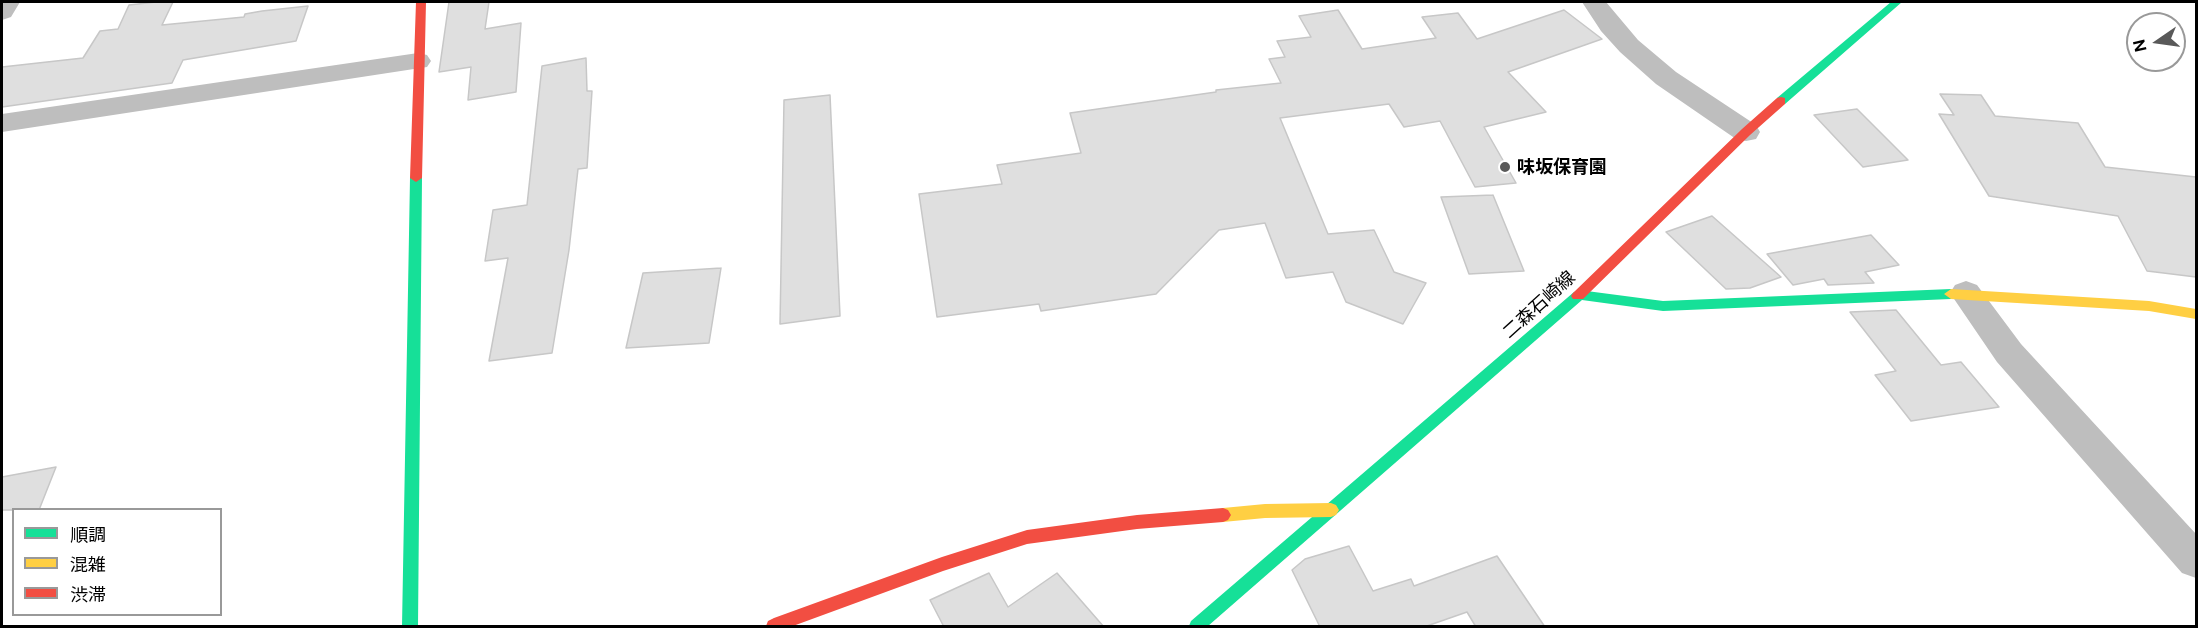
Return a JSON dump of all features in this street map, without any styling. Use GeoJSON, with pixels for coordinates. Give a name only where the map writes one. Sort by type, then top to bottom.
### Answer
{"type":"FeatureCollection","features":[{"type":"Feature","properties":{"kind":"street"},"geometry":{"type":"LineString","coordinates":[[2,12],[7,2]]}},
{"type":"Feature","properties":{"kind":"street"},"geometry":{"type":"LineString","coordinates":[[410,627],[417,61],[421,2]]}},
{"type":"Feature","properties":{"kind":"street"},"geometry":{"type":"LineString","coordinates":[[1594,2],[1629,46],[1666,78],[1746,132]]}},
{"type":"Feature","properties":{"kind":"street","name":"二森石崎線"},"geometry":{"type":"LineString","coordinates":[[1197,627],[1579,295],[1746,132],[1897,2]]}},
{"type":"Feature","properties":{"kind":"street"},"geometry":{"type":"LineString","coordinates":[[2,123],[417,61]]}},
{"type":"Feature","properties":{"kind":"street"},"geometry":{"type":"LineString","coordinates":[[1966,293],[2009,354],[2196,561]]}},
{"type":"Feature","properties":{"kind":"street"},"geometry":{"type":"LineString","coordinates":[[1579,295],[1663,306],[1966,293],[2149,306],[2196,314]]}},
{"type":"Feature","properties":{"kind":"street"},"geometry":{"type":"LineString","coordinates":[[774,627],[942,564],[1027,537],[1137,522],[1265,511],[1331,510]]}},
{"type":"Feature","properties":{"kind":"building"},"geometry":{"type":"Polygon","coordinates":[[[173,2],[162,25],[244,17],[245,14],[262,11],[308,6],[296,41],[183,60],[172,83],[2,107],[2,67],[83,58],[100,31],[118,29],[129,5],[173,2]]]}},
{"type":"Feature","properties":{"kind":"building"},"geometry":{"type":"Polygon","coordinates":[[[449,2],[489,2],[485,29],[521,23],[516,92],[468,100],[471,67],[439,72],[449,2]]]}},
{"type":"Feature","properties":{"kind":"building"},"geometry":{"type":"Polygon","coordinates":[[[1338,10],[1362,49],[1436,38],[1422,17],[1458,13],[1477,39],[1564,10],[1602,39],[1508,72],[1546,112],[1484,127],[1516,183],[1475,187],[1440,121],[1404,127],[1389,104],[1280,118],[1328,234],[1374,230],[1394,272],[1426,283],[1403,324],[1346,302],[1333,272],[1286,278],[1265,223],[1219,230],[1156,294],[1041,311],[1039,304],[937,317],[919,194],[1002,184],[997,165],[1081,153],[1070,113],[1216,92],[1216,90],[1281,83],[1269,59],[1285,57],[1277,41],[1311,37],[1299,16],[1338,10]]]}},
{"type":"Feature","properties":{"kind":"building"},"geometry":{"type":"Polygon","coordinates":[[[586,58],[587,91],[592,91],[587,168],[578,169],[569,250],[552,353],[489,361],[508,258],[485,261],[493,210],[527,205],[542,66],[586,58]]]}},
{"type":"Feature","properties":{"kind":"building"},"geometry":{"type":"Polygon","coordinates":[[[1940,94],[1981,95],[1995,116],[2078,123],[2105,167],[2196,177],[2196,277],[2147,271],[2118,216],[1989,196],[1939,114],[1954,115],[1940,94]]]}},
{"type":"Feature","properties":{"kind":"building"},"geometry":{"type":"Polygon","coordinates":[[[830,95],[840,316],[780,324],[784,100],[830,95]]]}},
{"type":"Feature","properties":{"kind":"building"},"geometry":{"type":"Polygon","coordinates":[[[1857,109],[1908,160],[1863,167],[1814,115],[1857,109]]]}},
{"type":"Feature","properties":{"kind":"building"},"geometry":{"type":"Polygon","coordinates":[[[1493,195],[1524,271],[1469,274],[1441,197],[1493,195]]]}},
{"type":"Feature","properties":{"kind":"building"},"geometry":{"type":"Polygon","coordinates":[[[1712,216],[1781,277],[1750,288],[1726,289],[1666,232],[1712,216]]]}},
{"type":"Feature","properties":{"kind":"building"},"geometry":{"type":"Polygon","coordinates":[[[1871,235],[1899,265],[1865,272],[1874,283],[1828,285],[1824,279],[1793,285],[1767,254],[1871,235]]]}},
{"type":"Feature","properties":{"kind":"building"},"geometry":{"type":"Polygon","coordinates":[[[721,268],[709,343],[626,348],[643,273],[721,268]]]}},
{"type":"Feature","properties":{"kind":"building"},"geometry":{"type":"Polygon","coordinates":[[[1896,310],[1941,365],[1961,362],[1999,407],[1911,421],[1875,375],[1896,371],[1850,312],[1896,310]]]}},
{"type":"Feature","properties":{"kind":"building"},"geometry":{"type":"Polygon","coordinates":[[[56,467],[40,508],[2,510],[2,477],[56,467]]]}},
{"type":"Feature","properties":{"kind":"building"},"geometry":{"type":"Polygon","coordinates":[[[1349,546],[1373,591],[1411,579],[1414,586],[1497,556],[1545,627],[1476,627],[1467,612],[1424,627],[1320,627],[1292,570],[1305,559],[1349,546]]]}},
{"type":"Feature","properties":{"kind":"building"},"geometry":{"type":"Polygon","coordinates":[[[989,573],[1008,607],[1057,573],[1104,627],[944,627],[930,600],[989,573]]]}},
{"type":"Feature","properties":{"kind":"traffic: fast"},"geometry":{"type":"LineString","coordinates":[[1781,101],[1897,2]]}},
{"type":"Feature","properties":{"kind":"traffic: fast"},"geometry":{"type":"LineString","coordinates":[[410,626],[416,178]]}},
{"type":"Feature","properties":{"kind":"traffic: fast"},"geometry":{"type":"LineString","coordinates":[[1579,295],[1663,306],[1951,294]]}},
{"type":"Feature","properties":{"kind":"traffic: fast"},"geometry":{"type":"LineString","coordinates":[[1197,626],[1578,296]]}},
{"type":"Feature","properties":{"kind":"traffic: slow"},"geometry":{"type":"LineString","coordinates":[[1951,294],[2149,306],[2196,314]]}},
{"type":"Feature","properties":{"kind":"traffic: slow"},"geometry":{"type":"LineString","coordinates":[[1223,515],[1265,511],[1331,510]]}},
{"type":"Feature","properties":{"kind":"traffic: jam"},"geometry":{"type":"LineString","coordinates":[[416,178],[421,2]]}},
{"type":"Feature","properties":{"kind":"traffic: jam"},"geometry":{"type":"LineString","coordinates":[[1578,296],[1746,132],[1781,101]]}},
{"type":"Feature","properties":{"kind":"traffic: jam"},"geometry":{"type":"LineString","coordinates":[[774,626],[942,564],[1027,537],[1137,522],[1223,515]]}},
{"type":"Feature","properties":{"kind":"place","name":"味坂保育園"},"geometry":{"type":"Point","coordinates":[1505,167]}}]}
